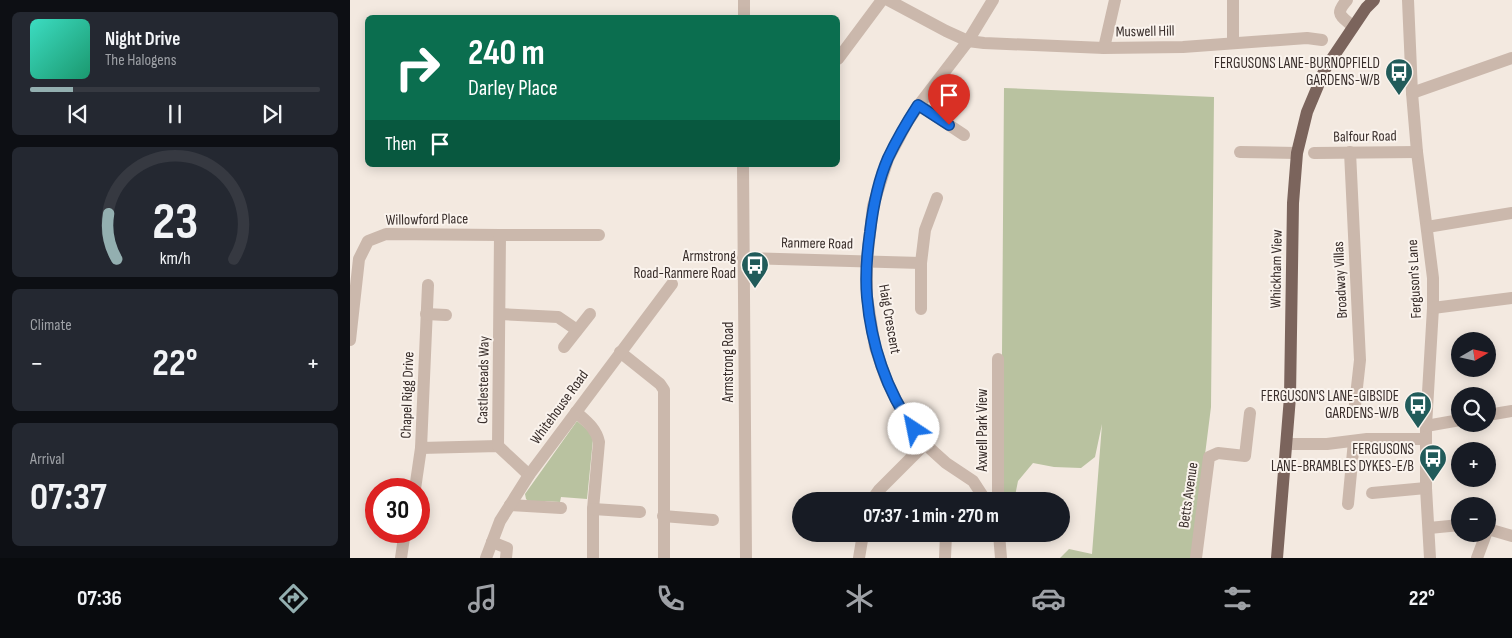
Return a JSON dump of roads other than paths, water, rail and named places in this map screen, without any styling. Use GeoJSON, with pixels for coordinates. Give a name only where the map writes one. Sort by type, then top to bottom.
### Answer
{"type":"FeatureCollection","features":[{"type":"Feature","properties":{"kind":"main road","name":"Whickham View"},"geometry":{"type":"LineString","coordinates":[[1277,558],[1290,397],[1293,203],[1297,153],[1307,112],[1325,69],[1366,8],[1374,0]]}},
{"type":"Feature","properties":{"kind":"street"},"geometry":{"type":"LineString","coordinates":[[744,0],[744,15]]}},
{"type":"Feature","properties":{"kind":"street"},"geometry":{"type":"LineString","coordinates":[[840,56],[882,0]]}},
{"type":"Feature","properties":{"kind":"street","name":"Muswell Hill"},"geometry":{"type":"LineString","coordinates":[[888,0],[968,41],[984,43],[1104,48],[1183,47],[1307,38],[1322,40]]}},
{"type":"Feature","properties":{"kind":"street","name":"Haig Crescent"},"geometry":{"type":"LineString","coordinates":[[980,492],[972,481],[946,463],[925,444],[903,414],[886,379],[875,348],[867,297],[867,260],[873,206],[888,159],[918,105],[968,41],[993,0]]}},
{"type":"Feature","properties":{"kind":"street"},"geometry":{"type":"LineString","coordinates":[[1104,48],[1116,0]]}},
{"type":"Feature","properties":{"kind":"street"},"geometry":{"type":"LineString","coordinates":[[1233,0],[1233,43]]}},
{"type":"Feature","properties":{"kind":"street"},"geometry":{"type":"LineString","coordinates":[[1347,0],[1339,9],[1339,12],[1353,27]]}},
{"type":"Feature","properties":{"kind":"street","name":"Ferguson's Lane"},"geometry":{"type":"LineString","coordinates":[[1408,0],[1412,93],[1417,152],[1433,278],[1434,308],[1426,426],[1426,488],[1430,558]]}},
{"type":"Feature","properties":{"kind":"street"},"geometry":{"type":"LineString","coordinates":[[1412,93],[1512,58]]}},
{"type":"Feature","properties":{"kind":"street"},"geometry":{"type":"LineString","coordinates":[[918,105],[964,135]]}},
{"type":"Feature","properties":{"kind":"street"},"geometry":{"type":"LineString","coordinates":[[1240,152],[1297,153]]}},
{"type":"Feature","properties":{"kind":"street","name":"Broadway Villas"},"geometry":{"type":"LineString","coordinates":[[1350,152],[1360,360],[1355,405]]}},
{"type":"Feature","properties":{"kind":"street","name":"Balfour Road"},"geometry":{"type":"LineString","coordinates":[[1314,153],[1417,152]]}},
{"type":"Feature","properties":{"kind":"street","name":"Armstrong Road"},"geometry":{"type":"LineString","coordinates":[[743,167],[746,558]]}},
{"type":"Feature","properties":{"kind":"street"},"geometry":{"type":"LineString","coordinates":[[921,309],[921,263],[925,230],[936,198]]}},
{"type":"Feature","properties":{"kind":"street"},"geometry":{"type":"LineString","coordinates":[[1427,227],[1512,213]]}},
{"type":"Feature","properties":{"kind":"street","name":"Willowford Place"},"geometry":{"type":"LineString","coordinates":[[350,340],[359,259],[368,241],[386,234],[500,235]]}},
{"type":"Feature","properties":{"kind":"street"},"geometry":{"type":"LineString","coordinates":[[500,235],[599,236]]}},
{"type":"Feature","properties":{"kind":"street","name":"Castlesteads Way"},"geometry":{"type":"LineString","coordinates":[[498,446],[500,235]]}},
{"type":"Feature","properties":{"kind":"street","name":"Ranmere Road"},"geometry":{"type":"LineString","coordinates":[[743,258],[921,263]]}},
{"type":"Feature","properties":{"kind":"street","name":"Chapel Rigg Drive"},"geometry":{"type":"LineString","coordinates":[[428,284],[421,448],[498,446]]}},
{"type":"Feature","properties":{"kind":"street","name":"Whitehouse Road"},"geometry":{"type":"LineString","coordinates":[[486,558],[500,521],[529,475],[672,284]]}},
{"type":"Feature","properties":{"kind":"street"},"geometry":{"type":"LineString","coordinates":[[1434,308],[1512,298]]}},
{"type":"Feature","properties":{"kind":"street"},"geometry":{"type":"LineString","coordinates":[[426,314],[446,315]]}},
{"type":"Feature","properties":{"kind":"street"},"geometry":{"type":"LineString","coordinates":[[500,314],[558,317],[577,330]]}},
{"type":"Feature","properties":{"kind":"street"},"geometry":{"type":"LineString","coordinates":[[564,347],[590,314]]}},
{"type":"Feature","properties":{"kind":"street"},"geometry":{"type":"LineString","coordinates":[[620,352],[660,384],[664,390],[664,558]]}},
{"type":"Feature","properties":{"kind":"street","name":"Axwell Park View"},"geometry":{"type":"LineString","coordinates":[[998,358],[998,492]]}},
{"type":"Feature","properties":{"kind":"street"},"geometry":{"type":"LineString","coordinates":[[1496,413],[1512,410]]}},
{"type":"Feature","properties":{"kind":"street"},"geometry":{"type":"LineString","coordinates":[[576,412],[594,428],[599,442],[593,509],[593,558]]}},
{"type":"Feature","properties":{"kind":"street","name":"Betts Avenue"},"geometry":{"type":"LineString","coordinates":[[1196,558],[1209,458],[1218,453],[1246,456],[1250,413]]}},
{"type":"Feature","properties":{"kind":"street"},"geometry":{"type":"LineString","coordinates":[[1426,426],[1451,422]]}},
{"type":"Feature","properties":{"kind":"street"},"geometry":{"type":"LineString","coordinates":[[1287,444],[1327,444],[1367,439],[1426,439]]}},
{"type":"Feature","properties":{"kind":"street"},"geometry":{"type":"LineString","coordinates":[[1348,504],[1354,441]]}},
{"type":"Feature","properties":{"kind":"street"},"geometry":{"type":"LineString","coordinates":[[878,492],[925,444]]}},
{"type":"Feature","properties":{"kind":"street"},"geometry":{"type":"LineString","coordinates":[[498,446],[529,475]]}},
{"type":"Feature","properties":{"kind":"street"},"geometry":{"type":"LineString","coordinates":[[417,478],[421,448]]}},
{"type":"Feature","properties":{"kind":"street"},"geometry":{"type":"LineString","coordinates":[[972,481],[992,492]]}},
{"type":"Feature","properties":{"kind":"street"},"geometry":{"type":"LineString","coordinates":[[1372,493],[1426,488]]}},
{"type":"Feature","properties":{"kind":"street"},"geometry":{"type":"LineString","coordinates":[[510,505],[561,508]]}},
{"type":"Feature","properties":{"kind":"street"},"geometry":{"type":"LineString","coordinates":[[593,509],[640,512]]}},
{"type":"Feature","properties":{"kind":"street"},"geometry":{"type":"LineString","coordinates":[[663,514],[713,520]]}},
{"type":"Feature","properties":{"kind":"street"},"geometry":{"type":"LineString","coordinates":[[1429,528],[1451,527]]}},
{"type":"Feature","properties":{"kind":"street"},"geometry":{"type":"LineString","coordinates":[[1496,533],[1512,536]]}},
{"type":"Feature","properties":{"kind":"street"},"geometry":{"type":"LineString","coordinates":[[492,542],[507,548],[506,558]]}},
{"type":"Feature","properties":{"kind":"street"},"geometry":{"type":"LineString","coordinates":[[859,558],[862,542]]}},
{"type":"Feature","properties":{"kind":"street"},"geometry":{"type":"LineString","coordinates":[[945,558],[946,542]]}},
{"type":"Feature","properties":{"kind":"street"},"geometry":{"type":"LineString","coordinates":[[1000,542],[1001,558]]}},
{"type":"Feature","properties":{"kind":"street"},"geometry":{"type":"LineString","coordinates":[[1477,558],[1483,542]]}},
{"type":"Feature","properties":{"kind":"street"},"geometry":{"type":"LineString","coordinates":[[402,558],[403,543]]}},
{"type":"Feature","properties":{"kind":"place","name":"FERGUSONS LANE-BURNOPFIELD GARDENS-W/B"},"geometry":{"type":"Point","coordinates":[1399,96]}},
{"type":"Feature","properties":{"kind":"place","name":"Armstrong Road-Ranmere Road"},"geometry":{"type":"Point","coordinates":[755,289]}},
{"type":"Feature","properties":{"kind":"place","name":"FERGUSON'S LANE-GIBSIDE GARDENS-W/B"},"geometry":{"type":"Point","coordinates":[1418,429]}},
{"type":"Feature","properties":{"kind":"place","name":"FERGUSONS LANE-BRAMBLES DYKES-E/B"},"geometry":{"type":"Point","coordinates":[1433,482]}}]}
